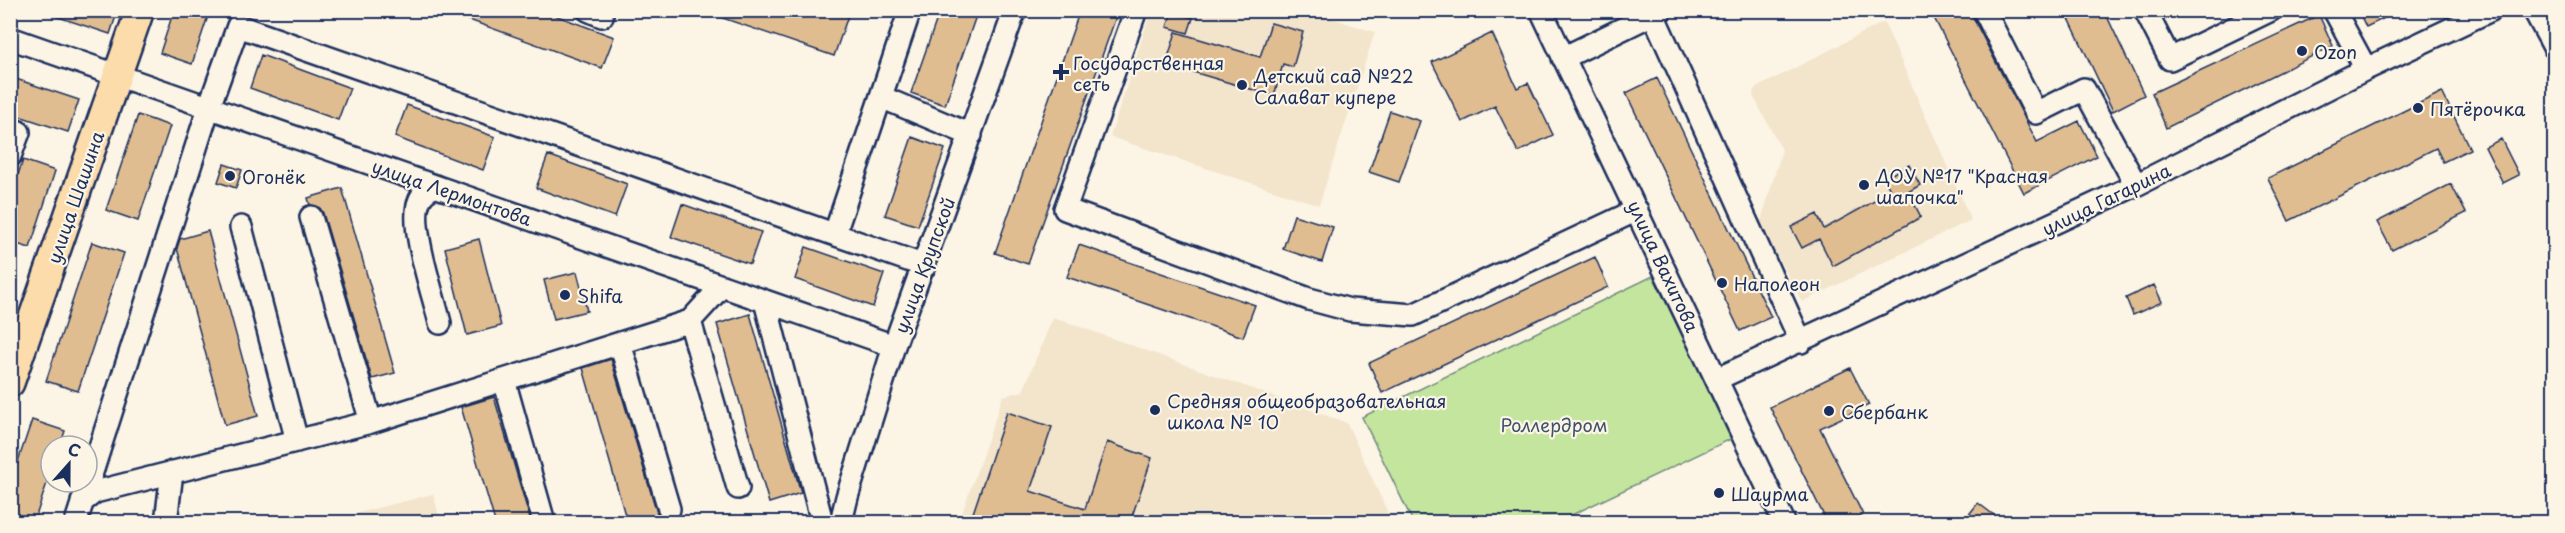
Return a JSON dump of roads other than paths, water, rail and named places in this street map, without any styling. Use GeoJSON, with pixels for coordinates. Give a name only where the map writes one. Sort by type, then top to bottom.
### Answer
{"type":"FeatureCollection","features":[{"type":"Feature","properties":{"kind":"main road","name":"улица Шашина"},"geometry":{"type":"LineString","coordinates":[[10,383],[17,340],[140,10]]}},
{"type":"Feature","properties":{"kind":"street"},"geometry":{"type":"LineString","coordinates":[[835,233],[910,10]]}},
{"type":"Feature","properties":{"kind":"street","name":"улица Крупской"},"geometry":{"type":"LineString","coordinates":[[841,522],[846,497],[894,346],[925,266],[1015,10]]}},
{"type":"Feature","properties":{"kind":"street"},"geometry":{"type":"LineString","coordinates":[[1136,10],[1065,209],[1308,299],[1350,310],[1413,315],[1637,210]]}},
{"type":"Feature","properties":{"kind":"street","name":"улица Вахитова"},"geometry":{"type":"LineString","coordinates":[[1541,10],[1784,522]]}},
{"type":"Feature","properties":{"kind":"street"},"geometry":{"type":"LineString","coordinates":[[1984,10],[2036,113],[2084,89],[2136,185]]}},
{"type":"Feature","properties":{"kind":"street"},"geometry":{"type":"LineString","coordinates":[[2145,10],[2170,59],[2271,10]]}},
{"type":"Feature","properties":{"kind":"street"},"geometry":{"type":"LineString","coordinates":[[2334,10],[2366,69]]}},
{"type":"Feature","properties":{"kind":"street","name":"улица Гагарина"},"geometry":{"type":"LineString","coordinates":[[1717,379],[2136,185],[2366,69],[2491,10]]}},
{"type":"Feature","properties":{"kind":"street"},"geometry":{"type":"LineString","coordinates":[[2534,10],[2554,47]]}},
{"type":"Feature","properties":{"kind":"street"},"geometry":{"type":"LineString","coordinates":[[1563,58],[1657,12],[1800,342]]}},
{"type":"Feature","properties":{"kind":"street"},"geometry":{"type":"LineString","coordinates":[[79,512],[209,107],[238,26],[925,266]]}},
{"type":"Feature","properties":{"kind":"street","name":"улица Лермонтова"},"geometry":{"type":"LineString","coordinates":[[10,38],[894,346]]}},
{"type":"Feature","properties":{"kind":"street"},"geometry":{"type":"LineString","coordinates":[[880,97],[971,135]]}},
{"type":"Feature","properties":{"kind":"street"},"geometry":{"type":"LineString","coordinates":[[10,128],[20,132],[10,156]]}},
{"type":"Feature","properties":{"kind":"street"},"geometry":{"type":"LineString","coordinates":[[435,186],[423,193],[417,205],[417,220],[418,237],[440,323]]}},
{"type":"Feature","properties":{"kind":"street"},"geometry":{"type":"LineString","coordinates":[[311,217],[371,422]]}},
{"type":"Feature","properties":{"kind":"street"},"geometry":{"type":"LineString","coordinates":[[242,228],[297,441]]}},
{"type":"Feature","properties":{"kind":"street"},"geometry":{"type":"LineString","coordinates":[[79,512],[95,492],[371,422],[690,321],[722,286]]}},
{"type":"Feature","properties":{"kind":"street"},"geometry":{"type":"LineString","coordinates":[[765,301],[822,522]]}},
{"type":"Feature","properties":{"kind":"street"},"geometry":{"type":"LineString","coordinates":[[690,321],[738,488]]}},
{"type":"Feature","properties":{"kind":"street"},"geometry":{"type":"LineString","coordinates":[[620,343],[669,508]]}},
{"type":"Feature","properties":{"kind":"street"},"geometry":{"type":"LineString","coordinates":[[504,380],[544,522]]}},
{"type":"Feature","properties":{"kind":"street"},"geometry":{"type":"LineString","coordinates":[[166,522],[172,472]]}},
{"type":"Feature","properties":{"kind":"place","name":"Ozon"},"geometry":{"type":"Point","coordinates":[2302,51]}},
{"type":"Feature","properties":{"kind":"place","name":"Государственная сеть"},"geometry":{"type":"Point","coordinates":[1061,72]}},
{"type":"Feature","properties":{"kind":"place","name":"Детский сад №22 Салават купере"},"geometry":{"type":"Point","coordinates":[1242,85]}},
{"type":"Feature","properties":{"kind":"place","name":"Пятёрочка"},"geometry":{"type":"Point","coordinates":[2418,108]}},
{"type":"Feature","properties":{"kind":"place","name":"Огонёк"},"geometry":{"type":"Point","coordinates":[230,176]}},
{"type":"Feature","properties":{"kind":"place","name":"ДОУ №17 \"Красная шапочка\""},"geometry":{"type":"Point","coordinates":[1864,185]}},
{"type":"Feature","properties":{"kind":"place","name":"Наполеон"},"geometry":{"type":"Point","coordinates":[1722,283]}},
{"type":"Feature","properties":{"kind":"place","name":"Shifa"},"geometry":{"type":"Point","coordinates":[565,295]}},
{"type":"Feature","properties":{"kind":"place","name":"Средняя общеобразовательная школа № 10"},"geometry":{"type":"Point","coordinates":[1155,410]}},
{"type":"Feature","properties":{"kind":"place","name":"Сбербанк"},"geometry":{"type":"Point","coordinates":[1829,411]}},
{"type":"Feature","properties":{"kind":"place","name":"Шаурма"},"geometry":{"type":"Point","coordinates":[1719,493]}},
{"type":"Feature","properties":{"kind":"park label","name":"Роллердром"},"geometry":{"type":"Point","coordinates":[1554,424]}}]}
